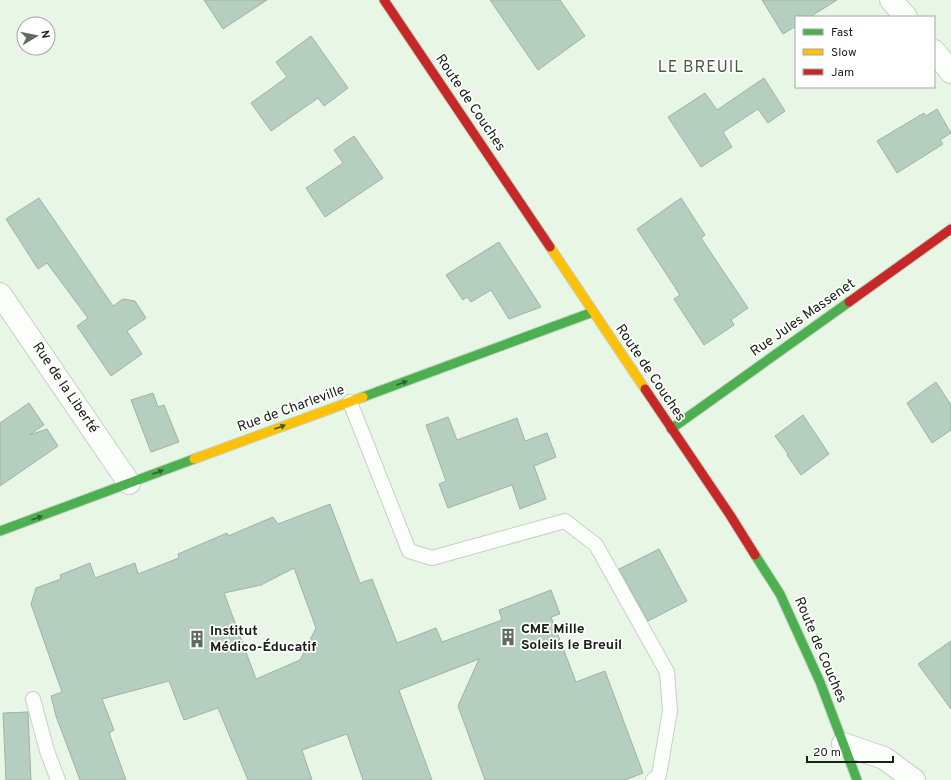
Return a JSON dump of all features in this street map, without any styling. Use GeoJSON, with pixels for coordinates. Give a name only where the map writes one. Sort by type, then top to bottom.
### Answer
{"type":"FeatureCollection","features":[{"type":"Feature","properties":{"kind":"street","name":"Route de Couches"},"geometry":{"type":"LineString","coordinates":[[384,0],[730,515],[780,594],[820,682],[857,780]]}},
{"type":"Feature","properties":{"kind":"street"},"geometry":{"type":"LineString","coordinates":[[891,0],[905,16]]}},
{"type":"Feature","properties":{"kind":"street"},"geometry":{"type":"LineString","coordinates":[[935,52],[951,72]]}},
{"type":"Feature","properties":{"kind":"street","name":"Rue Jules Massenet"},"geometry":{"type":"LineString","coordinates":[[671,429],[951,230]]}},
{"type":"Feature","properties":{"kind":"street","name":"Rue de la Liberté"},"geometry":{"type":"LineString","coordinates":[[0,294],[129,483]]}},
{"type":"Feature","properties":{"kind":"street","name":"Rue de Charleville"},"geometry":{"type":"LineString","coordinates":[[0,531],[593,312]]}},
{"type":"Feature","properties":{"kind":"street"},"geometry":{"type":"LineString","coordinates":[[843,744],[884,758],[914,780]]}},
{"type":"Feature","properties":{"kind":"lane"},"geometry":{"type":"LineString","coordinates":[[350,402],[409,551],[432,558],[566,521],[596,545],[667,672],[670,711],[660,775],[653,780]]}},
{"type":"Feature","properties":{"kind":"lane"},"geometry":{"type":"LineString","coordinates":[[33,698],[47,751],[58,780]]}},
{"type":"Feature","properties":{"kind":"building"},"geometry":{"type":"Polygon","coordinates":[[[204,0],[267,0],[223,29],[204,0]]]}},
{"type":"Feature","properties":{"kind":"building"},"geometry":{"type":"Polygon","coordinates":[[[490,0],[560,0],[585,36],[538,70],[490,0]]]}},
{"type":"Feature","properties":{"kind":"building"},"geometry":{"type":"Polygon","coordinates":[[[762,0],[837,0],[812,16],[795,16],[795,27],[783,34],[762,0]]]}},
{"type":"Feature","properties":{"kind":"building"},"geometry":{"type":"Polygon","coordinates":[[[311,36],[348,88],[324,106],[318,98],[271,131],[251,103],[287,77],[276,62],[311,36]]]}},
{"type":"Feature","properties":{"kind":"building"},"geometry":{"type":"Polygon","coordinates":[[[764,78],[785,111],[768,123],[758,109],[723,132],[732,147],[701,167],[668,117],[705,93],[717,110],[764,78]]]}},
{"type":"Feature","properties":{"kind":"building"},"geometry":{"type":"Polygon","coordinates":[[[937,109],[951,133],[940,140],[943,144],[897,173],[877,141],[924,113],[926,116],[937,109]]]}},
{"type":"Feature","properties":{"kind":"building"},"geometry":{"type":"Polygon","coordinates":[[[354,136],[383,178],[325,217],[306,188],[343,163],[334,150],[354,136]]]}},
{"type":"Feature","properties":{"kind":"building"},"geometry":{"type":"Polygon","coordinates":[[[39,198],[113,306],[123,299],[135,301],[146,318],[127,331],[142,354],[111,376],[77,326],[88,318],[47,263],[38,269],[6,219],[39,198]]]}},
{"type":"Feature","properties":{"kind":"building"},"geometry":{"type":"Polygon","coordinates":[[[681,198],[705,235],[701,238],[748,308],[731,320],[734,325],[704,345],[674,299],[680,295],[637,229],[681,198]]]}},
{"type":"Feature","properties":{"kind":"building"},"geometry":{"type":"Polygon","coordinates":[[[499,242],[541,307],[509,319],[491,290],[471,302],[467,297],[463,300],[446,275],[499,242]]]}},
{"type":"Feature","properties":{"kind":"building"},"geometry":{"type":"Polygon","coordinates":[[[936,382],[951,405],[951,430],[932,443],[907,403],[936,382]]]}},
{"type":"Feature","properties":{"kind":"building"},"geometry":{"type":"Polygon","coordinates":[[[153,393],[158,407],[164,405],[179,442],[151,452],[131,400],[153,393]]]}},
{"type":"Feature","properties":{"kind":"building"},"geometry":{"type":"Polygon","coordinates":[[[29,403],[44,425],[29,435],[47,429],[58,446],[0,486],[0,423],[29,403]]]}},
{"type":"Feature","properties":{"kind":"building"},"geometry":{"type":"Polygon","coordinates":[[[803,415],[829,454],[801,475],[775,436],[803,415]]]}},
{"type":"Feature","properties":{"kind":"building"},"geometry":{"type":"Polygon","coordinates":[[[448,417],[457,440],[517,418],[525,441],[547,433],[556,457],[534,466],[546,499],[520,509],[512,485],[448,508],[439,484],[446,481],[426,425],[448,417]]]}},
{"type":"Feature","properties":{"kind":"building"},"geometry":{"type":"Polygon","coordinates":[[[330,504],[360,583],[372,579],[397,643],[436,628],[442,642],[502,620],[499,610],[551,590],[560,614],[551,617],[576,682],[605,671],[643,773],[625,780],[485,780],[458,706],[479,659],[399,690],[432,780],[363,780],[347,734],[302,750],[312,780],[248,780],[218,708],[184,720],[169,681],[102,699],[114,730],[109,733],[126,780],[80,780],[56,716],[51,696],[62,692],[31,604],[36,588],[61,579],[60,575],[90,563],[95,578],[135,563],[138,574],[179,558],[178,554],[227,533],[228,536],[273,517],[278,524],[330,504]],[[294,568],[261,585],[224,593],[256,679],[300,660],[316,628],[294,568]]]}},
{"type":"Feature","properties":{"kind":"building"},"geometry":{"type":"Polygon","coordinates":[[[659,549],[687,601],[648,621],[619,569],[659,549]]]}},
{"type":"Feature","properties":{"kind":"building"},"geometry":{"type":"Polygon","coordinates":[[[951,641],[951,709],[918,664],[951,641]]]}},
{"type":"Feature","properties":{"kind":"building"},"geometry":{"type":"Polygon","coordinates":[[[28,712],[31,780],[6,780],[3,713],[28,712]]]}},
{"type":"Feature","properties":{"kind":"traffic: fast"},"geometry":{"type":"LineString","coordinates":[[671,429],[849,302]]}},
{"type":"Feature","properties":{"kind":"traffic: fast"},"geometry":{"type":"LineString","coordinates":[[363,397],[593,312]]}},
{"type":"Feature","properties":{"kind":"traffic: fast"},"geometry":{"type":"LineString","coordinates":[[0,531],[194,459]]}},
{"type":"Feature","properties":{"kind":"traffic: fast"},"geometry":{"type":"LineString","coordinates":[[755,555],[780,594],[820,682],[857,780]]}},
{"type":"Feature","properties":{"kind":"traffic: slow"},"geometry":{"type":"LineString","coordinates":[[550,247],[645,389]]}},
{"type":"Feature","properties":{"kind":"traffic: slow"},"geometry":{"type":"LineString","coordinates":[[194,459],[363,397]]}},
{"type":"Feature","properties":{"kind":"traffic: jam"},"geometry":{"type":"LineString","coordinates":[[384,0],[550,247]]}},
{"type":"Feature","properties":{"kind":"traffic: jam"},"geometry":{"type":"LineString","coordinates":[[849,302],[951,229]]}},
{"type":"Feature","properties":{"kind":"traffic: jam"},"geometry":{"type":"LineString","coordinates":[[645,389],[730,515],[755,555]]}},
{"type":"Feature","properties":{"kind":"place","name":"CME Mille Soleils le Breuil"},"geometry":{"type":"Point","coordinates":[508,637]}},
{"type":"Feature","properties":{"kind":"place","name":"Institut Médico-Éducatif"},"geometry":{"type":"Point","coordinates":[197,639]}},
{"type":"Feature","properties":{"kind":"district","name":"LE BREUIL"},"geometry":{"type":"Point","coordinates":[701,68]}}]}
